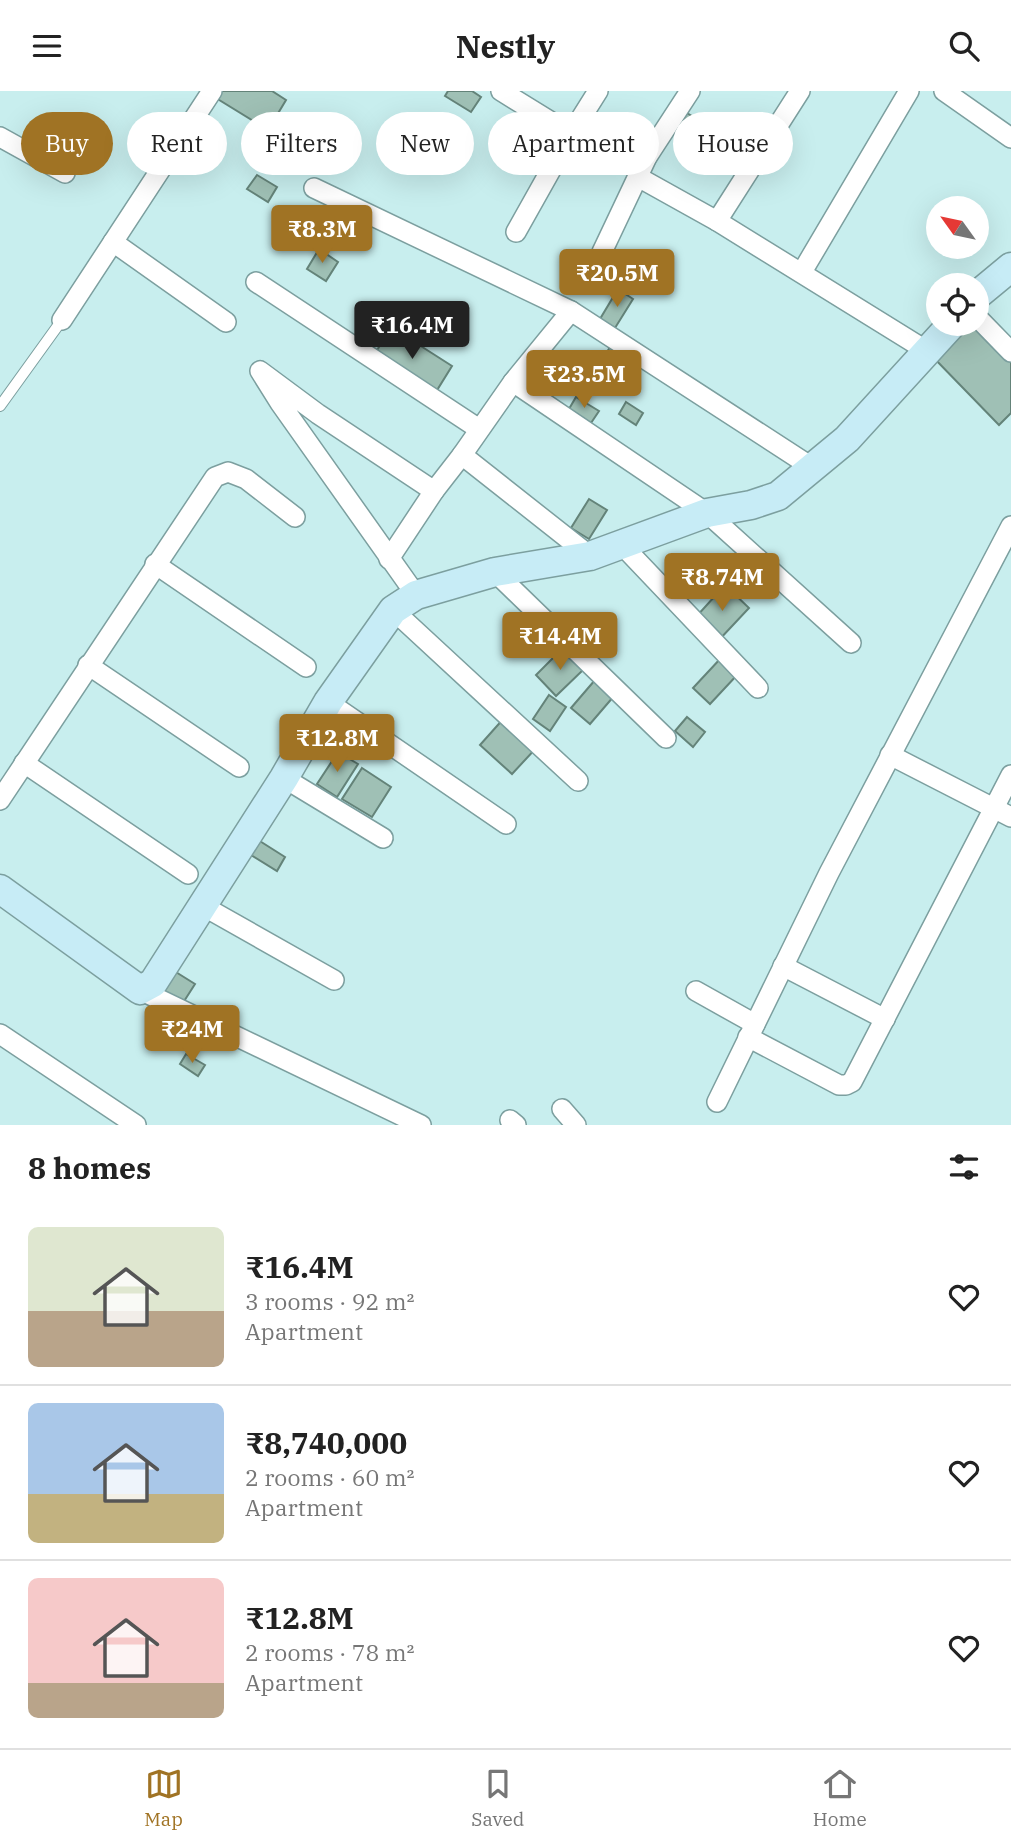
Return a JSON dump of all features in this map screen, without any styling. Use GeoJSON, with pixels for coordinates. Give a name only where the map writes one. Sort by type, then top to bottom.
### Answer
{"type":"FeatureCollection","features":[{"type":"Feature","properties":{"kind":"street"},"geometry":{"type":"LineString","coordinates":[[62,320],[212,91]]}},
{"type":"Feature","properties":{"kind":"street"},"geometry":{"type":"LineString","coordinates":[[501,91],[540,112]]}},
{"type":"Feature","properties":{"kind":"street"},"geometry":{"type":"LineString","coordinates":[[585,112],[598,91]]}},
{"type":"Feature","properties":{"kind":"street"},"geometry":{"type":"LineString","coordinates":[[659,139],[690,91]]}},
{"type":"Feature","properties":{"kind":"street"},"geometry":{"type":"LineString","coordinates":[[717,221],[800,91]]}},
{"type":"Feature","properties":{"kind":"street"},"geometry":{"type":"LineString","coordinates":[[802,272],[909,91]]}},
{"type":"Feature","properties":{"kind":"street"},"geometry":{"type":"LineString","coordinates":[[944,91],[1011,138]]}},
{"type":"Feature","properties":{"kind":"street"},"geometry":{"type":"LineString","coordinates":[[0,137],[21,149]]}},
{"type":"Feature","properties":{"kind":"street"},"geometry":{"type":"LineString","coordinates":[[516,232],[548,175]]}},
{"type":"Feature","properties":{"kind":"street"},"geometry":{"type":"LineString","coordinates":[[603,251],[638,177],[802,272],[927,351]]}},
{"type":"Feature","properties":{"kind":"street"},"geometry":{"type":"LineString","coordinates":[[314,188],[571,311],[813,468]]}},
{"type":"Feature","properties":{"kind":"street"},"geometry":{"type":"LineString","coordinates":[[113,242],[226,322]]}},
{"type":"Feature","properties":{"kind":"street"},"geometry":{"type":"LineString","coordinates":[[989,285],[1011,267]]}},
{"type":"Feature","properties":{"kind":"street"},"geometry":{"type":"LineString","coordinates":[[256,282],[479,429]]}},
{"type":"Feature","properties":{"kind":"street"},"geometry":{"type":"LineString","coordinates":[[389,559],[434,491],[463,456],[513,382],[571,311]]}},
{"type":"Feature","properties":{"kind":"street"},"geometry":{"type":"LineString","coordinates":[[989,329],[1011,352]]}},
{"type":"Feature","properties":{"kind":"street"},"geometry":{"type":"LineString","coordinates":[[140,990],[153,983],[160,975],[284,778],[328,702],[405,602],[495,572],[590,556],[707,513],[751,505],[778,496],[847,439],[941,336]]}},
{"type":"Feature","properties":{"kind":"street"},"geometry":{"type":"LineString","coordinates":[[434,491],[318,414],[260,371],[389,559],[405,602],[578,781]]}},
{"type":"Feature","properties":{"kind":"street"},"geometry":{"type":"LineString","coordinates":[[513,382],[707,513],[851,643]]}},
{"type":"Feature","properties":{"kind":"street"},"geometry":{"type":"LineString","coordinates":[[463,456],[590,556]]}},
{"type":"Feature","properties":{"kind":"street"},"geometry":{"type":"LineString","coordinates":[[0,800],[215,477],[228,473],[246,479],[295,517]]}},
{"type":"Feature","properties":{"kind":"street"},"geometry":{"type":"LineString","coordinates":[[716,1102],[890,755],[1011,526]]}},
{"type":"Feature","properties":{"kind":"street"},"geometry":{"type":"LineString","coordinates":[[622,545],[758,688]]}},
{"type":"Feature","properties":{"kind":"street"},"geometry":{"type":"LineString","coordinates":[[155,565],[306,667]]}},
{"type":"Feature","properties":{"kind":"street"},"geometry":{"type":"LineString","coordinates":[[495,572],[666,739]]}},
{"type":"Feature","properties":{"kind":"street"},"geometry":{"type":"LineString","coordinates":[[88,666],[239,767]]}},
{"type":"Feature","properties":{"kind":"street"},"geometry":{"type":"LineString","coordinates":[[328,702],[506,824]]}},
{"type":"Feature","properties":{"kind":"street"},"geometry":{"type":"LineString","coordinates":[[890,755],[1002,812]]}},
{"type":"Feature","properties":{"kind":"street"},"geometry":{"type":"LineString","coordinates":[[24,763],[188,874]]}},
{"type":"Feature","properties":{"kind":"street"},"geometry":{"type":"LineString","coordinates":[[696,991],[751,1031],[839,1084],[846,1085],[856,1075],[1002,812],[1011,775]]}},
{"type":"Feature","properties":{"kind":"street"},"geometry":{"type":"LineString","coordinates":[[284,778],[383,838]]}},
{"type":"Feature","properties":{"kind":"street"},"geometry":{"type":"LineString","coordinates":[[0,889],[140,990],[421,1125]]}},
{"type":"Feature","properties":{"kind":"street"},"geometry":{"type":"LineString","coordinates":[[204,906],[334,979]]}},
{"type":"Feature","properties":{"kind":"street"},"geometry":{"type":"LineString","coordinates":[[783,966],[885,1019]]}},
{"type":"Feature","properties":{"kind":"street"},"geometry":{"type":"LineString","coordinates":[[0,1034],[136,1125]]}},
{"type":"Feature","properties":{"kind":"street"},"geometry":{"type":"LineString","coordinates":[[562,1109],[576,1125]]}},
{"type":"Feature","properties":{"kind":"lane"},"geometry":{"type":"LineString","coordinates":[[0,406],[62,320]]}},
{"type":"Feature","properties":{"kind":"building"},"geometry":{"type":"Polygon","coordinates":[[[221,91],[272,91],[286,100],[279,112],[241,113],[216,98],[221,91]]]}},
{"type":"Feature","properties":{"kind":"building"},"geometry":{"type":"Polygon","coordinates":[[[448,91],[472,91],[481,97],[471,112],[445,96],[448,91]]]}},
{"type":"Feature","properties":{"kind":"building"},"geometry":{"type":"Polygon","coordinates":[[[257,175],[277,187],[268,202],[247,189],[257,175]]]}},
{"type":"Feature","properties":{"kind":"building"},"geometry":{"type":"Polygon","coordinates":[[[319,249],[338,262],[326,281],[307,269],[319,249]]]}},
{"type":"Feature","properties":{"kind":"building"},"geometry":{"type":"Polygon","coordinates":[[[618,289],[633,299],[615,328],[600,319],[618,289]]]}},
{"type":"Feature","properties":{"kind":"building"},"geometry":{"type":"Polygon","coordinates":[[[391,327],[452,366],[434,395],[373,357],[391,327]]]}},
{"type":"Feature","properties":{"kind":"building"},"geometry":{"type":"Polygon","coordinates":[[[949,336],[989,336],[1011,356],[1011,413],[999,425],[930,354],[949,336]]]}},
{"type":"Feature","properties":{"kind":"building"},"geometry":{"type":"Polygon","coordinates":[[[610,347],[630,359],[609,393],[589,381],[610,347]]]}},
{"type":"Feature","properties":{"kind":"building"},"geometry":{"type":"Polygon","coordinates":[[[576,397],[599,411],[591,423],[569,409],[576,397]]]}},
{"type":"Feature","properties":{"kind":"building"},"geometry":{"type":"Polygon","coordinates":[[[626,402],[643,413],[636,425],[619,414],[626,402]]]}},
{"type":"Feature","properties":{"kind":"building"},"geometry":{"type":"Polygon","coordinates":[[[589,499],[607,510],[589,539],[571,528],[589,499]]]}},
{"type":"Feature","properties":{"kind":"building"},"geometry":{"type":"Polygon","coordinates":[[[725,585],[749,608],[718,641],[695,618],[725,585]]]}},
{"type":"Feature","properties":{"kind":"building"},"geometry":{"type":"Polygon","coordinates":[[[563,648],[584,669],[556,696],[536,675],[563,648]]]}},
{"type":"Feature","properties":{"kind":"building"},"geometry":{"type":"Polygon","coordinates":[[[721,658],[738,674],[710,704],[693,688],[721,658]]]}},
{"type":"Feature","properties":{"kind":"building"},"geometry":{"type":"Polygon","coordinates":[[[595,680],[614,696],[590,724],[571,708],[595,680]]]}},
{"type":"Feature","properties":{"kind":"building"},"geometry":{"type":"Polygon","coordinates":[[[549,695],[566,707],[550,731],[533,719],[549,695]]]}},
{"type":"Feature","properties":{"kind":"building"},"geometry":{"type":"Polygon","coordinates":[[[505,717],[538,746],[512,774],[480,745],[505,717]]]}},
{"type":"Feature","properties":{"kind":"building"},"geometry":{"type":"Polygon","coordinates":[[[687,717],[705,732],[693,747],[675,731],[687,717]]]}},
{"type":"Feature","properties":{"kind":"building"},"geometry":{"type":"Polygon","coordinates":[[[338,752],[358,764],[337,797],[317,784],[338,752]]]}},
{"type":"Feature","properties":{"kind":"building"},"geometry":{"type":"Polygon","coordinates":[[[362,768],[391,787],[372,817],[342,799],[362,768]]]}},
{"type":"Feature","properties":{"kind":"building"},"geometry":{"type":"Polygon","coordinates":[[[255,838],[285,857],[277,871],[246,852],[255,838]]]}},
{"type":"Feature","properties":{"kind":"building"},"geometry":{"type":"Polygon","coordinates":[[[171,969],[195,984],[181,1006],[157,991],[171,969]]]}},
{"type":"Feature","properties":{"kind":"building"},"geometry":{"type":"Polygon","coordinates":[[[186,1054],[205,1065],[198,1076],[180,1064],[186,1054]]]}}]}
